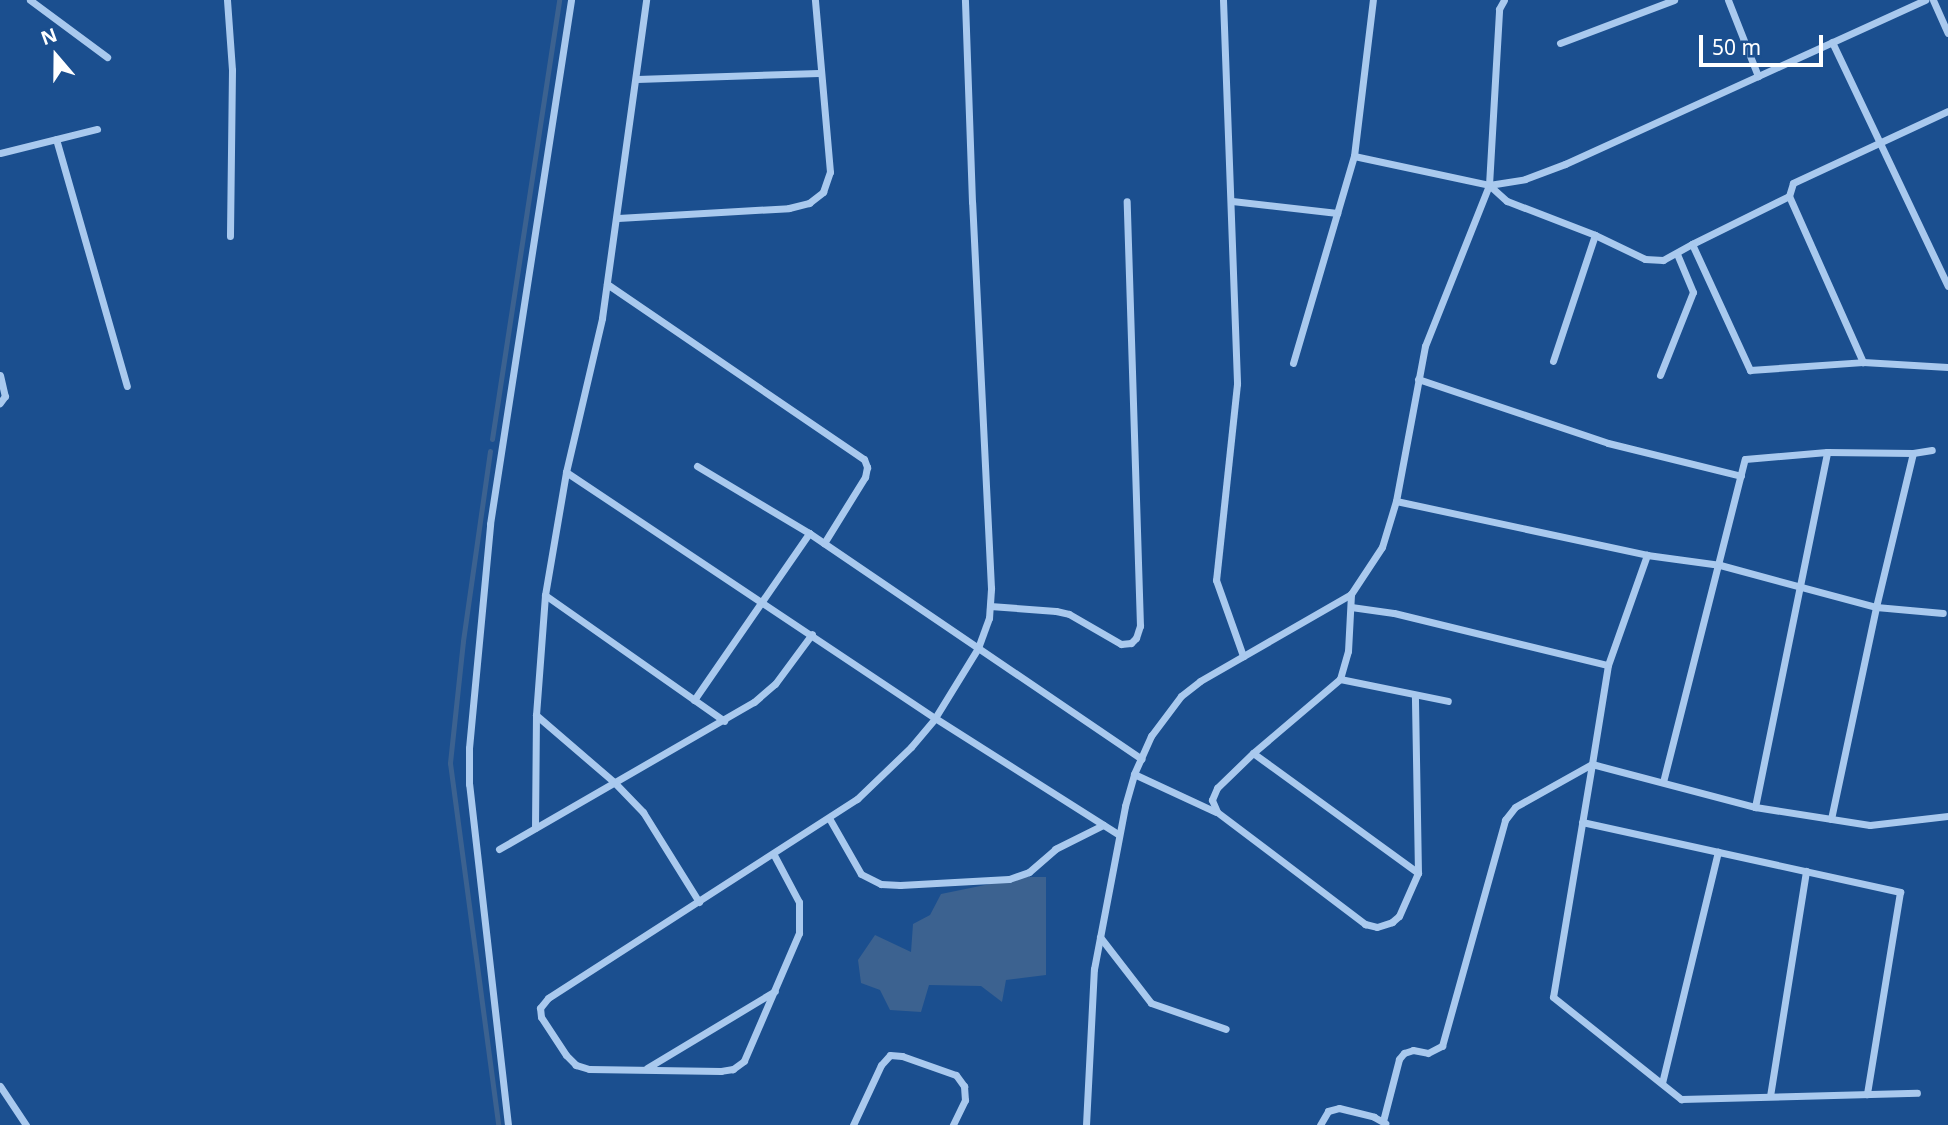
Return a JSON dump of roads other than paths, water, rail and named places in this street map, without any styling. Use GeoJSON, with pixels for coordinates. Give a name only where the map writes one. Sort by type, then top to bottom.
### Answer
{"type":"FeatureCollection","features":[{"type":"Feature","properties":{"kind":"street"},"geometry":{"type":"LineString","coordinates":[[30,0],[107,57]]}},
{"type":"Feature","properties":{"kind":"street"},"geometry":{"type":"LineString","coordinates":[[227,0],[232,70],[230,236]]}},
{"type":"Feature","properties":{"kind":"street"},"geometry":{"type":"LineString","coordinates":[[508,1125],[469,784],[469,748],[490,524],[571,0]]}},
{"type":"Feature","properties":{"kind":"street"},"geometry":{"type":"LineString","coordinates":[[535,828],[536,715],[545,595],[566,472],[593,359],[607,284],[646,0]]}},
{"type":"Feature","properties":{"kind":"street"},"geometry":{"type":"LineString","coordinates":[[618,218],[789,208],[808,203],[823,192],[830,172],[814,0]]}},
{"type":"Feature","properties":{"kind":"street"},"geometry":{"type":"LineString","coordinates":[[774,855],[794,888],[801,917],[799,933],[750,1052],[733,1069],[721,1071],[589,1069],[576,1065],[566,1055],[541,1017],[540,1007],[548,998],[774,855],[857,799],[887,772],[935,718],[978,648],[989,618],[965,0]]}},
{"type":"Feature","properties":{"kind":"street"},"geometry":{"type":"LineString","coordinates":[[1223,0],[1237,384],[1216,580],[1243,656]]}},
{"type":"Feature","properties":{"kind":"street"},"geometry":{"type":"LineString","coordinates":[[1293,363],[1354,156],[1373,0]]}},
{"type":"Feature","properties":{"kind":"street"},"geometry":{"type":"LineString","coordinates":[[1086,1125],[1091,993],[1118,834],[1134,774],[1151,736],[1181,696],[1199,681],[1351,594],[1382,547],[1396,501],[1425,346],[1489,185],[1499,9],[1504,0]]}},
{"type":"Feature","properties":{"kind":"street"},"geometry":{"type":"LineString","coordinates":[[1560,43],[1674,0]]}},
{"type":"Feature","properties":{"kind":"street"},"geometry":{"type":"LineString","coordinates":[[1728,0],[1758,76]]}},
{"type":"Feature","properties":{"kind":"street"},"geometry":{"type":"LineString","coordinates":[[1354,156],[1489,185],[1525,179],[1565,164],[1925,0]]}},
{"type":"Feature","properties":{"kind":"street"},"geometry":{"type":"LineString","coordinates":[[1933,0],[1948,33]]}},
{"type":"Feature","properties":{"kind":"street"},"geometry":{"type":"LineString","coordinates":[[1832,42],[1948,286]]}},
{"type":"Feature","properties":{"kind":"street"},"geometry":{"type":"LineString","coordinates":[[637,79],[819,73]]}},
{"type":"Feature","properties":{"kind":"street"},"geometry":{"type":"LineString","coordinates":[[1863,362],[1789,196],[1793,183],[1880,140],[1948,111]]}},
{"type":"Feature","properties":{"kind":"street"},"geometry":{"type":"LineString","coordinates":[[0,153],[97,129]]}},
{"type":"Feature","properties":{"kind":"street"},"geometry":{"type":"LineString","coordinates":[[56,139],[127,386]]}},
{"type":"Feature","properties":{"kind":"street"},"geometry":{"type":"LineString","coordinates":[[1489,185],[1507,201],[1595,235],[1645,259],[1663,261],[1789,196]]}},
{"type":"Feature","properties":{"kind":"street"},"geometry":{"type":"LineString","coordinates":[[990,606],[1056,611],[1069,614],[1121,644],[1131,643],[1136,638],[1140,626],[1127,201]]}},
{"type":"Feature","properties":{"kind":"street"},"geometry":{"type":"LineString","coordinates":[[1232,201],[1337,213]]}},
{"type":"Feature","properties":{"kind":"street"},"geometry":{"type":"LineString","coordinates":[[1553,361],[1595,235]]}},
{"type":"Feature","properties":{"kind":"street"},"geometry":{"type":"LineString","coordinates":[[1692,244],[1750,370],[1863,362],[1948,367]]}},
{"type":"Feature","properties":{"kind":"street"},"geometry":{"type":"LineString","coordinates":[[1660,375],[1693,292],[1677,254]]}},
{"type":"Feature","properties":{"kind":"street"},"geometry":{"type":"LineString","coordinates":[[607,284],[864,459],[867,467],[865,477],[824,543]]}},
{"type":"Feature","properties":{"kind":"street"},"geometry":{"type":"LineString","coordinates":[[0,375],[5,396],[0,402]]}},
{"type":"Feature","properties":{"kind":"street"},"geometry":{"type":"LineString","coordinates":[[1419,379],[1608,443],[1741,476]]}},
{"type":"Feature","properties":{"kind":"street"},"geometry":{"type":"LineString","coordinates":[[1663,782],[1745,459],[1827,452],[1913,453],[1932,450]]}},
{"type":"Feature","properties":{"kind":"street"},"geometry":{"type":"LineString","coordinates":[[1755,807],[1802,587],[1827,452]]}},
{"type":"Feature","properties":{"kind":"street"},"geometry":{"type":"LineString","coordinates":[[1831,819],[1875,607],[1913,453]]}},
{"type":"Feature","properties":{"kind":"street"},"geometry":{"type":"LineString","coordinates":[[697,466],[824,543],[1141,759]]}},
{"type":"Feature","properties":{"kind":"street"},"geometry":{"type":"LineString","coordinates":[[566,472],[935,718],[1118,834]]}},
{"type":"Feature","properties":{"kind":"street"},"geometry":{"type":"LineString","coordinates":[[1396,501],[1647,555],[1720,565],[1875,607],[1943,613]]}},
{"type":"Feature","properties":{"kind":"street"},"geometry":{"type":"LineString","coordinates":[[694,700],[808,533]]}},
{"type":"Feature","properties":{"kind":"street"},"geometry":{"type":"LineString","coordinates":[[1647,555],[1608,665],[1553,997],[1681,1099],[1917,1093]]}},
{"type":"Feature","properties":{"kind":"street"},"geometry":{"type":"LineString","coordinates":[[1217,812],[1212,800],[1217,788],[1253,753],[1340,679],[1346,664],[1351,594]]}},
{"type":"Feature","properties":{"kind":"street"},"geometry":{"type":"LineString","coordinates":[[545,595],[724,721]]}},
{"type":"Feature","properties":{"kind":"street"},"geometry":{"type":"LineString","coordinates":[[1352,607],[1394,613],[1608,665]]}},
{"type":"Feature","properties":{"kind":"street"},"geometry":{"type":"LineString","coordinates":[[499,849],[724,721],[775,684],[812,634]]}},
{"type":"Feature","properties":{"kind":"street"},"geometry":{"type":"LineString","coordinates":[[1340,679],[1448,701]]}},
{"type":"Feature","properties":{"kind":"street"},"geometry":{"type":"LineString","coordinates":[[1134,774],[1217,812],[1365,924],[1377,927],[1392,922],[1399,916],[1418,873],[1415,696]]}},
{"type":"Feature","properties":{"kind":"street"},"geometry":{"type":"LineString","coordinates":[[536,715],[614,782],[643,812],[699,902]]}},
{"type":"Feature","properties":{"kind":"street"},"geometry":{"type":"LineString","coordinates":[[1253,753],[1418,873]]}},
{"type":"Feature","properties":{"kind":"street"},"geometry":{"type":"LineString","coordinates":[[1320,1125],[1328,1111],[1339,1108],[1385,1123],[1399,1059],[1404,1053],[1413,1050],[1428,1053],[1442,1046],[1506,820],[1515,807],[1592,764],[1755,807],[1870,825],[1948,816]]}},
{"type":"Feature","properties":{"kind":"street"},"geometry":{"type":"LineString","coordinates":[[829,818],[861,874],[881,884],[900,885],[1009,879],[1029,872],[1055,849],[1103,825]]}},
{"type":"Feature","properties":{"kind":"street"},"geometry":{"type":"LineString","coordinates":[[1582,822],[1900,892],[1867,1094]]}},
{"type":"Feature","properties":{"kind":"street"},"geometry":{"type":"LineString","coordinates":[[1662,1083],[1718,852]]}},
{"type":"Feature","properties":{"kind":"street"},"geometry":{"type":"LineString","coordinates":[[1770,1096],[1806,871]]}},
{"type":"Feature","properties":{"kind":"street"},"geometry":{"type":"LineString","coordinates":[[1100,937],[1151,1003],[1226,1029]]}},
{"type":"Feature","properties":{"kind":"street"},"geometry":{"type":"LineString","coordinates":[[646,1068],[776,991]]}},
{"type":"Feature","properties":{"kind":"street"},"geometry":{"type":"LineString","coordinates":[[853,1125],[881,1065],[890,1055],[902,1056],[956,1075],[964,1086],[965,1100],[953,1125]]}},
{"type":"Feature","properties":{"kind":"street"},"geometry":{"type":"LineString","coordinates":[[0,1086],[26,1125]]}},
{"type":"Feature","properties":{"kind":"water"},"geometry":{"type":"Polygon","coordinates":[[[1024,877],[1046,877],[1046,975],[1006,980],[1002,1002],[981,986],[929,985],[921,1012],[890,1010],[880,990],[861,983],[858,960],[875,935],[911,952],[913,924],[930,915],[941,894],[1024,877]]]}},
{"type":"Feature","properties":{"kind":"waterway"},"geometry":{"type":"LineString","coordinates":[[492,439],[559,0]]}},
{"type":"Feature","properties":{"kind":"waterway"},"geometry":{"type":"LineString","coordinates":[[490,451],[463,641],[450,763],[498,1125]]}}]}
